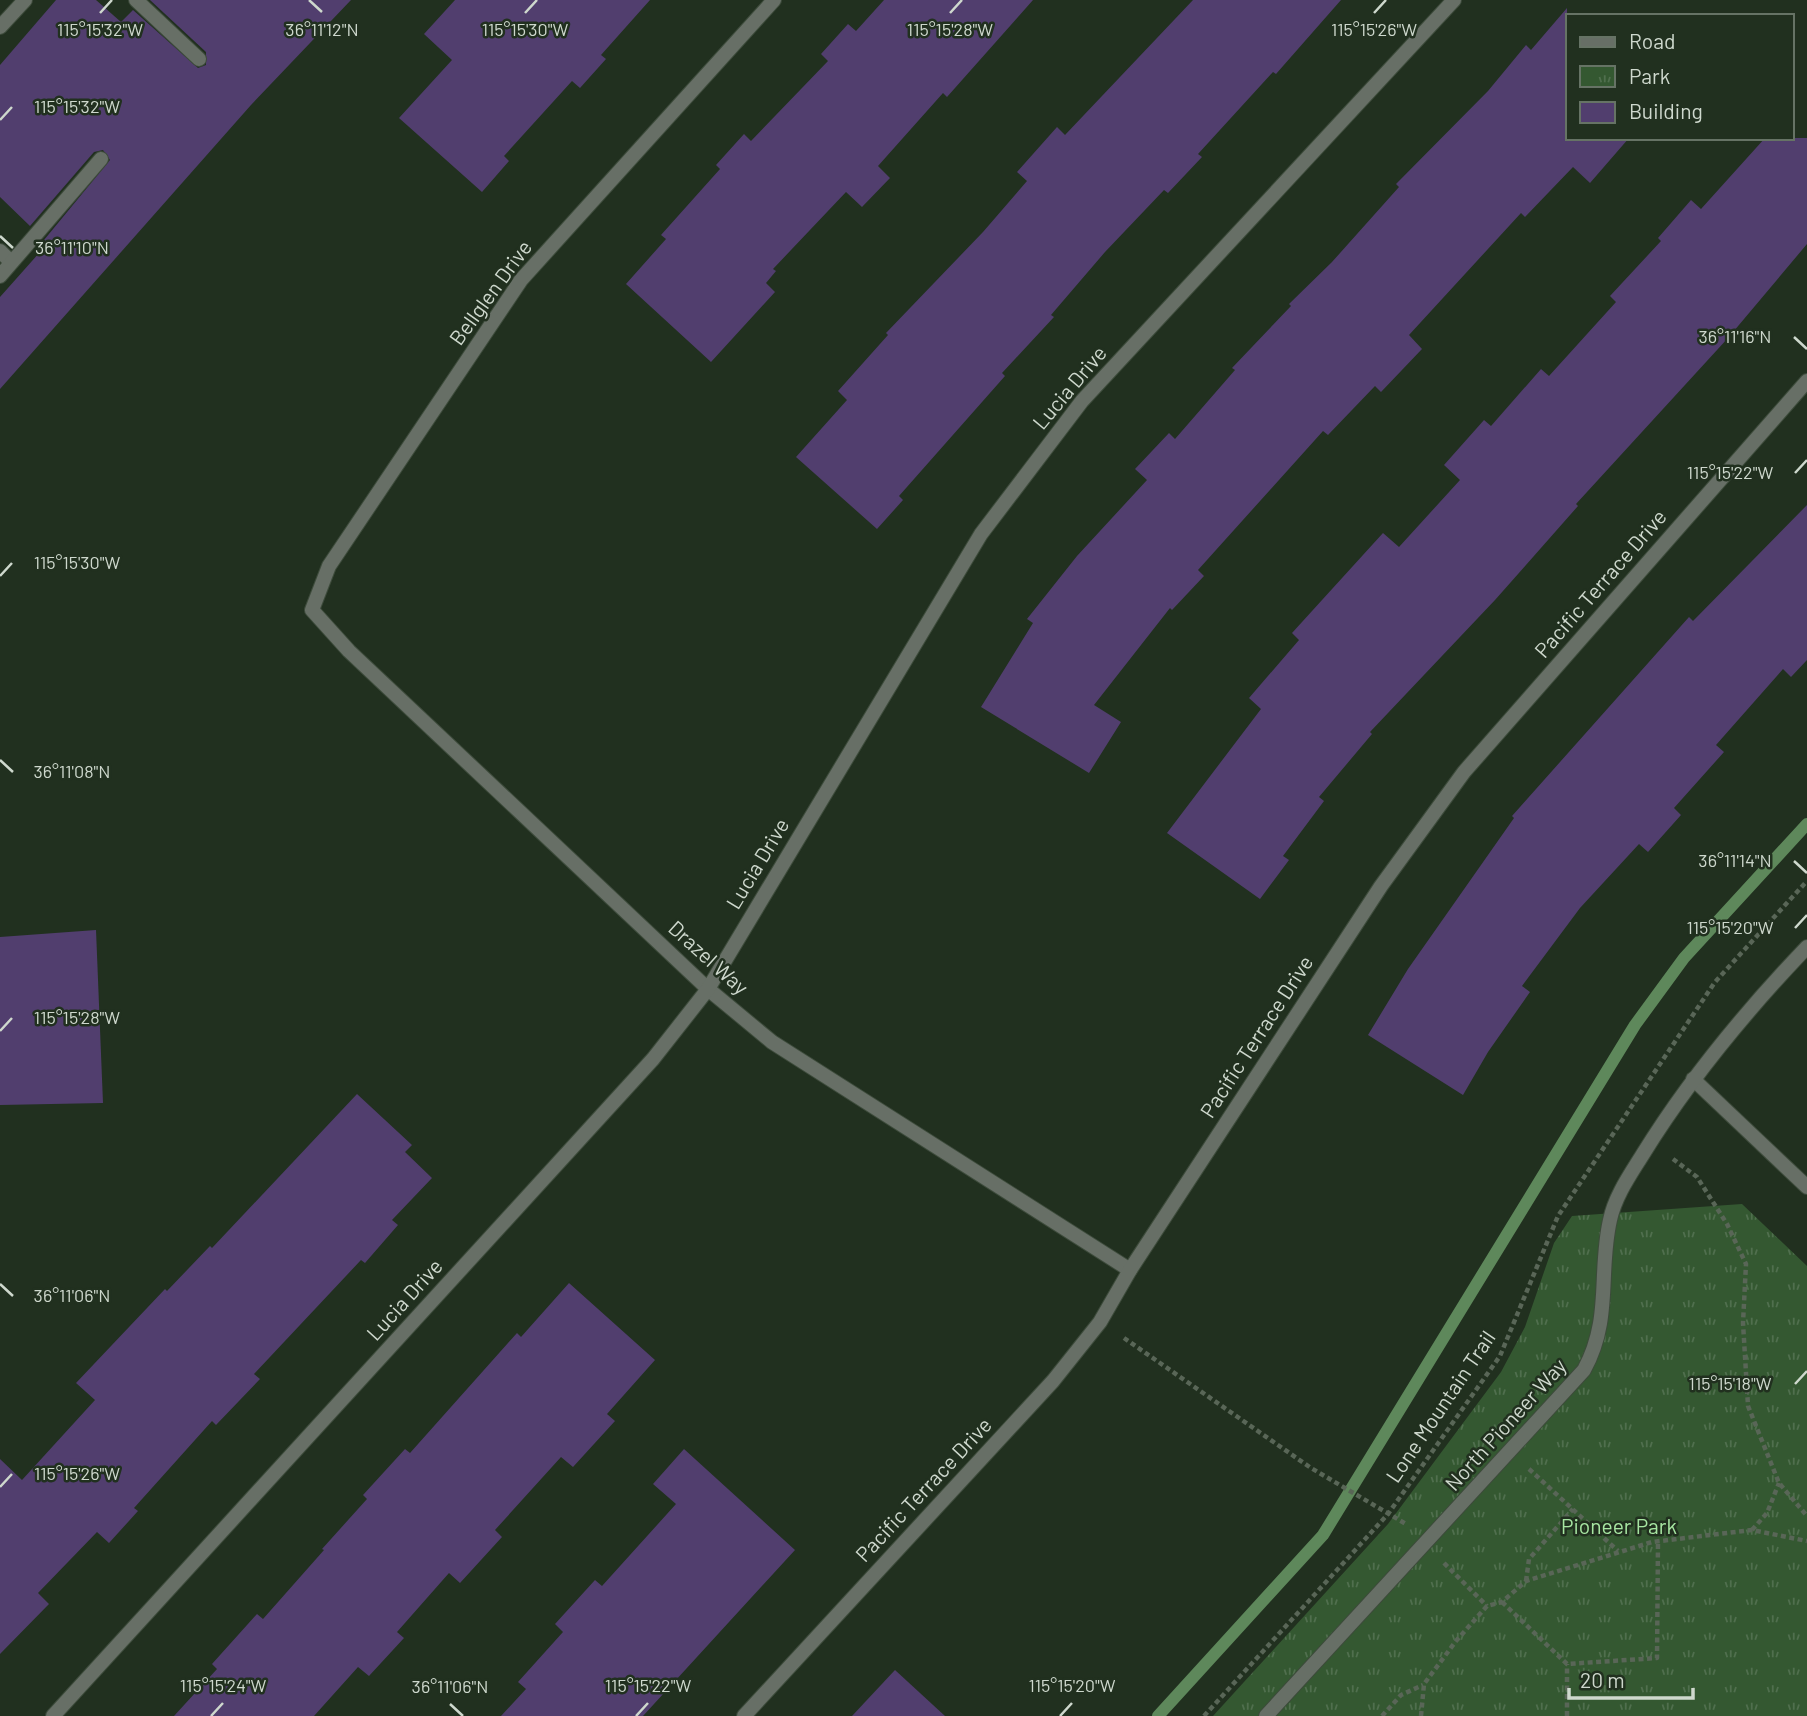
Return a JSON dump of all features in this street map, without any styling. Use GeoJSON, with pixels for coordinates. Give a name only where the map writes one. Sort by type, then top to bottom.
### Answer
{"type":"FeatureCollection","features":[{"type":"Feature","properties":{"kind":"street"},"geometry":{"type":"LineString","coordinates":[[0,27],[24,0]]}},
{"type":"Feature","properties":{"kind":"street"},"geometry":{"type":"LineString","coordinates":[[136,0],[199,59]]}},
{"type":"Feature","properties":{"kind":"street","name":"Bellglen Drive"},"geometry":{"type":"LineString","coordinates":[[312,610],[330,566],[521,281],[774,0]]}},
{"type":"Feature","properties":{"kind":"street","name":"Lucia Drive"},"geometry":{"type":"LineString","coordinates":[[53,1716],[653,1059],[708,989],[981,534],[1082,401],[1454,0]]}},
{"type":"Feature","properties":{"kind":"street"},"geometry":{"type":"LineString","coordinates":[[0,276],[101,159]]}},
{"type":"Feature","properties":{"kind":"street"},"geometry":{"type":"LineString","coordinates":[[0,251],[11,262]]}},
{"type":"Feature","properties":{"kind":"street","name":"Pacific Terrace Drive"},"geometry":{"type":"LineString","coordinates":[[744,1716],[1053,1381],[1100,1322],[1130,1270],[1381,886],[1464,772],[1807,381]]}},
{"type":"Feature","properties":{"kind":"street","name":"Drazel Way"},"geometry":{"type":"LineString","coordinates":[[312,610],[349,651],[708,989],[772,1042],[1130,1270]]}},
{"type":"Feature","properties":{"kind":"street","name":"North Pioneer Way"},"geometry":{"type":"LineString","coordinates":[[1266,1716],[1584,1370],[1596,1348],[1604,1312],[1609,1222],[1617,1197],[1693,1079],[1741,1016],[1807,947]]}},
{"type":"Feature","properties":{"kind":"street"},"geometry":{"type":"LineString","coordinates":[[1693,1079],[1807,1187]]}},
{"type":"Feature","properties":{"kind":"path","name":"Lone Mountain Trail"},"geometry":{"type":"LineString","coordinates":[[1204,1716],[1388,1514],[1492,1367],[1522,1306],[1558,1216],[1622,1119],[1715,982],[1807,881]]}},
{"type":"Feature","properties":{"kind":"path"},"geometry":{"type":"LineString","coordinates":[[1622,1119],[1697,1177],[1727,1224],[1746,1264],[1743,1323],[1748,1406],[1779,1483],[1807,1516]]}},
{"type":"Feature","properties":{"kind":"path"},"geometry":{"type":"LineString","coordinates":[[1100,1322],[1311,1468],[1377,1508]]}},
{"type":"Feature","properties":{"kind":"path"},"geometry":{"type":"LineString","coordinates":[[1511,1452],[1618,1551]]}},
{"type":"Feature","properties":{"kind":"path"},"geometry":{"type":"LineString","coordinates":[[1752,1530],[1767,1513],[1779,1483]]}},
{"type":"Feature","properties":{"kind":"path"},"geometry":{"type":"LineString","coordinates":[[1526,1581],[1529,1559],[1573,1509]]}},
{"type":"Feature","properties":{"kind":"path"},"geometry":{"type":"LineString","coordinates":[[1382,1716],[1401,1695],[1424,1685],[1456,1641],[1487,1606],[1502,1602],[1526,1581],[1658,1541],[1752,1530],[1807,1541]]}},
{"type":"Feature","properties":{"kind":"path"},"geometry":{"type":"LineString","coordinates":[[1567,1664],[1657,1658],[1658,1541]]}},
{"type":"Feature","properties":{"kind":"path"},"geometry":{"type":"LineString","coordinates":[[1502,1602],[1567,1664],[1567,1716]]}},
{"type":"Feature","properties":{"kind":"path"},"geometry":{"type":"LineString","coordinates":[[1421,1716],[1424,1685]]}},
{"type":"Feature","properties":{"kind":"green space","name":"Pioneer Park"},"geometry":{"type":"Polygon","coordinates":[[[1742,1204],[1807,1266],[1807,1716],[1213,1716],[1388,1524],[1501,1372],[1525,1327],[1554,1243],[1572,1216],[1742,1204]]]}},
{"type":"Feature","properties":{"kind":"building"},"geometry":{"type":"Polygon","coordinates":[[[56,0],[96,0],[121,22],[133,10],[198,68],[206,65],[206,52],[150,0],[351,0],[251,105],[0,389],[0,297],[48,243],[44,240],[110,160],[103,150],[94,152],[30,226],[0,197],[0,65],[56,0]]]}},
{"type":"Feature","properties":{"kind":"building"},"geometry":{"type":"Polygon","coordinates":[[[455,0],[650,0],[601,55],[606,59],[580,88],[572,81],[504,156],[509,161],[482,192],[399,118],[452,60],[424,34],[455,0]]]}},
{"type":"Feature","properties":{"kind":"building"},"geometry":{"type":"Polygon","coordinates":[[[884,0],[1033,0],[947,97],[943,93],[878,166],[890,178],[862,207],[846,192],[773,269],[776,271],[766,283],[775,292],[711,362],[626,284],[666,239],[661,235],[720,169],[716,165],[744,134],[751,141],[828,61],[821,54],[848,24],[856,31],[884,0]]]}},
{"type":"Feature","properties":{"kind":"building"},"geometry":{"type":"Polygon","coordinates":[[[1193,0],[1341,0],[1276,74],[1273,72],[1198,154],[1202,157],[1168,193],[1164,190],[1105,252],[1051,315],[1054,317],[1002,373],[1005,376],[899,496],[903,500],[877,529],[796,457],[847,400],[838,391],[888,335],[886,333],[983,232],[1027,181],[1017,172],[1057,127],[1065,135],[1193,0]]]}},
{"type":"Feature","properties":{"kind":"building"},"geometry":{"type":"Polygon","coordinates":[[[1567,8],[1566,140],[1627,140],[1590,183],[1573,167],[1525,217],[1521,213],[1409,335],[1422,349],[1381,392],[1375,386],[1328,435],[1323,431],[1198,570],[1204,576],[1172,610],[1170,608],[1094,705],[1121,722],[1089,773],[981,707],[1033,623],[1027,619],[1077,556],[1147,480],[1135,469],[1169,433],[1175,439],[1235,370],[1232,368],[1399,187],[1396,184],[1488,91],[1526,45],[1531,50],[1567,8]]]}},
{"type":"Feature","properties":{"kind":"building"},"geometry":{"type":"Polygon","coordinates":[[[1807,138],[1807,244],[1728,338],[1576,504],[1578,506],[1495,600],[1370,732],[1372,734],[1319,797],[1324,801],[1283,856],[1289,860],[1260,899],[1167,833],[1261,709],[1249,698],[1299,640],[1292,633],[1383,533],[1399,547],[1460,480],[1444,465],[1484,420],[1491,426],[1541,369],[1549,376],[1616,302],[1610,296],[1661,241],[1658,238],[1691,200],[1701,209],[1763,140],[1807,138]]]}},
{"type":"Feature","properties":{"kind":"building"},"geometry":{"type":"Polygon","coordinates":[[[1807,505],[1807,660],[1791,677],[1783,669],[1716,745],[1724,752],[1674,808],[1681,815],[1648,852],[1639,844],[1580,908],[1522,986],[1530,992],[1488,1052],[1463,1095],[1368,1035],[1408,969],[1514,818],[1512,816],[1689,617],[1693,621],[1807,505]]]}},
{"type":"Feature","properties":{"kind":"building"},"geometry":{"type":"Polygon","coordinates":[[[96,930],[103,1103],[0,1105],[0,937],[96,930]]]}},
{"type":"Feature","properties":{"kind":"building"},"geometry":{"type":"Polygon","coordinates":[[[357,1094],[412,1145],[405,1152],[432,1178],[392,1220],[398,1225],[365,1263],[361,1260],[254,1374],[260,1379],[216,1425],[212,1421],[134,1508],[138,1511],[109,1543],[97,1532],[38,1593],[49,1604],[0,1654],[0,1459],[22,1480],[95,1400],[76,1383],[165,1289],[167,1291],[210,1246],[212,1248],[357,1094]]]}},
{"type":"Feature","properties":{"kind":"building"},"geometry":{"type":"Polygon","coordinates":[[[569,1283],[655,1360],[607,1414],[615,1421],[573,1467],[561,1457],[495,1530],[502,1537],[460,1583],[449,1573],[397,1632],[404,1638],[369,1676],[358,1667],[314,1716],[174,1716],[217,1669],[212,1664],[257,1614],[263,1619],[324,1550],[322,1549],[367,1499],[363,1495],[405,1449],[410,1453],[517,1333],[521,1337],[569,1283]]]}},
{"type":"Feature","properties":{"kind":"building"},"geometry":{"type":"Polygon","coordinates":[[[684,1449],[795,1550],[643,1716],[501,1716],[526,1689],[518,1682],[563,1632],[555,1624],[595,1580],[602,1586],[676,1504],[653,1484],[684,1449]]]}},
{"type":"Feature","properties":{"kind":"building"},"geometry":{"type":"Polygon","coordinates":[[[895,1670],[945,1716],[852,1716],[895,1670]]]}},
{"type":"Feature","properties":{"kind":"waterway"},"geometry":{"type":"LineString","coordinates":[[1158,1716],[1323,1535],[1635,1025],[1684,958],[1807,824]]}}]}
